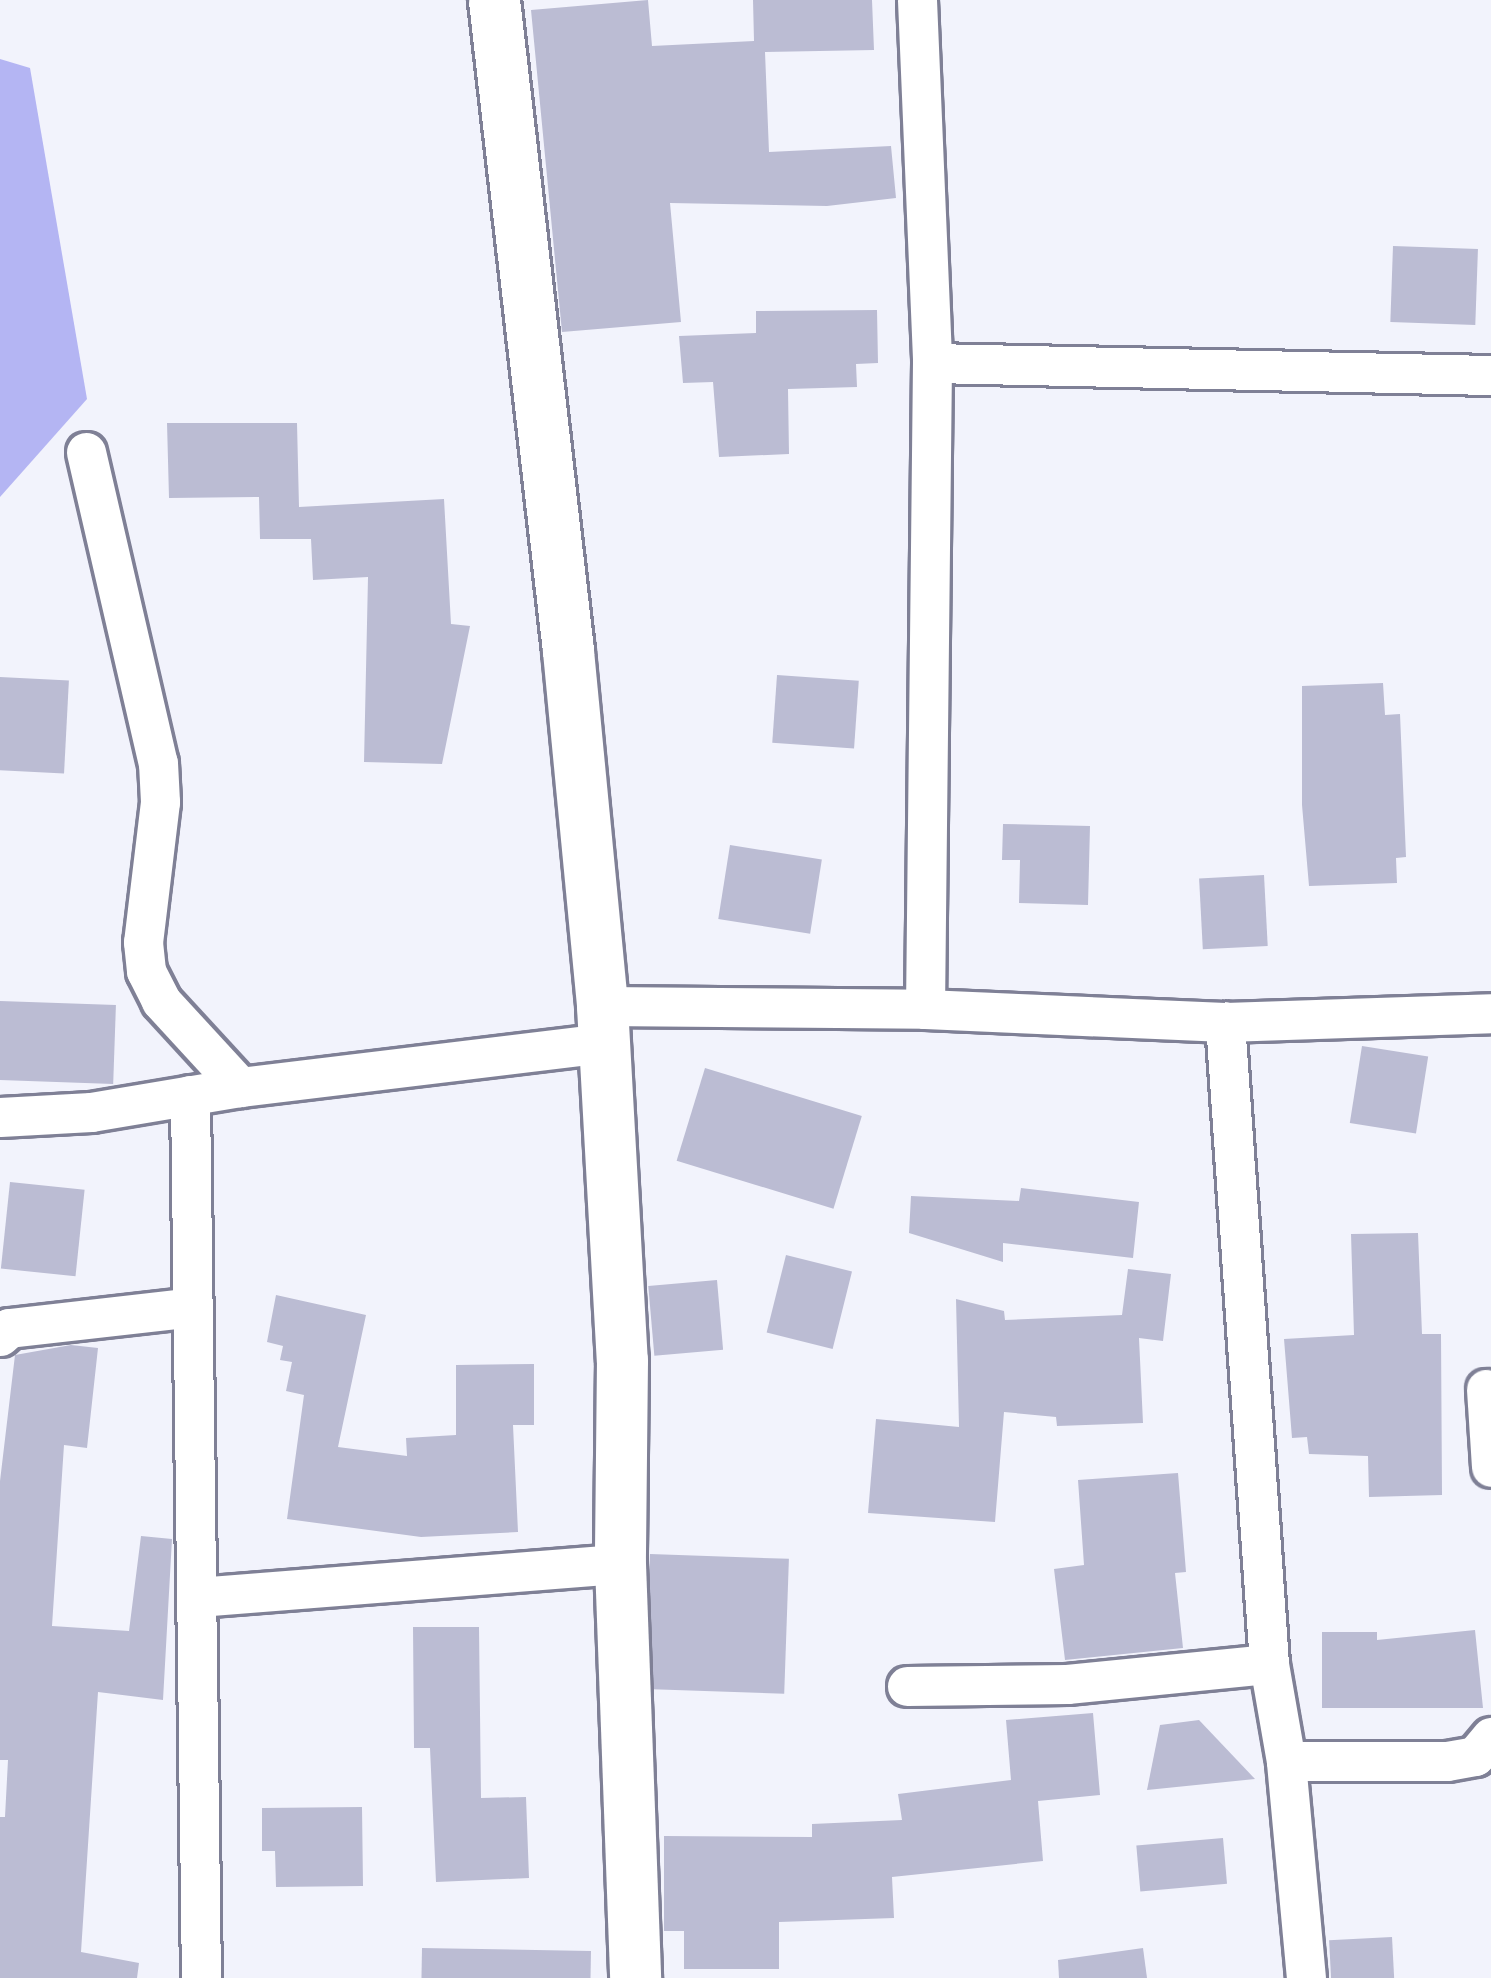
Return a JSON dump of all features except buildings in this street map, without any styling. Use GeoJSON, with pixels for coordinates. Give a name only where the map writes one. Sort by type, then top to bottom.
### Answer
{"type":"FeatureCollection","features":[{"type":"Feature","properties":{"kind":"main road"},"geometry":{"type":"LineString","coordinates":[[494,0],[585,807],[603,1024],[622,1360],[620,1564],[634,1978]]}},
{"type":"Feature","properties":{"kind":"street"},"geometry":{"type":"LineString","coordinates":[[917,0],[932,363],[925,1009]]}},
{"type":"Feature","properties":{"kind":"street"},"geometry":{"type":"LineString","coordinates":[[932,363],[1491,375]]}},
{"type":"Feature","properties":{"kind":"street"},"geometry":{"type":"LineString","coordinates":[[86,452],[158,763],[160,802],[143,942],[146,971],[161,1001],[240,1087]]}},
{"type":"Feature","properties":{"kind":"street"},"geometry":{"type":"LineString","coordinates":[[0,1117],[91,1112],[603,1024],[925,1009],[1225,1022],[1491,1013]]}},
{"type":"Feature","properties":{"kind":"street"},"geometry":{"type":"LineString","coordinates":[[1225,1022],[1269,1664],[1286,1761],[1306,1978]]}},
{"type":"Feature","properties":{"kind":"street"},"geometry":{"type":"LineString","coordinates":[[190,1095],[201,1978]]}},
{"type":"Feature","properties":{"kind":"street"},"geometry":{"type":"LineString","coordinates":[[0,1336],[9,1328],[193,1307]]}},
{"type":"Feature","properties":{"kind":"street"},"geometry":{"type":"LineString","coordinates":[[1486,1389],[1491,1467]]}},
{"type":"Feature","properties":{"kind":"street"},"geometry":{"type":"LineString","coordinates":[[198,1597],[620,1564]]}},
{"type":"Feature","properties":{"kind":"street"},"geometry":{"type":"LineString","coordinates":[[907,1686],[1067,1684],[1269,1664]]}},
{"type":"Feature","properties":{"kind":"street"},"geometry":{"type":"LineString","coordinates":[[1286,1761],[1448,1761],[1475,1756],[1491,1737]]}},
{"type":"Feature","properties":{"kind":"shaded area"},"geometry":{"type":"Polygon","coordinates":[[[0,59],[30,68],[87,399],[0,497],[0,59]]]}}]}
